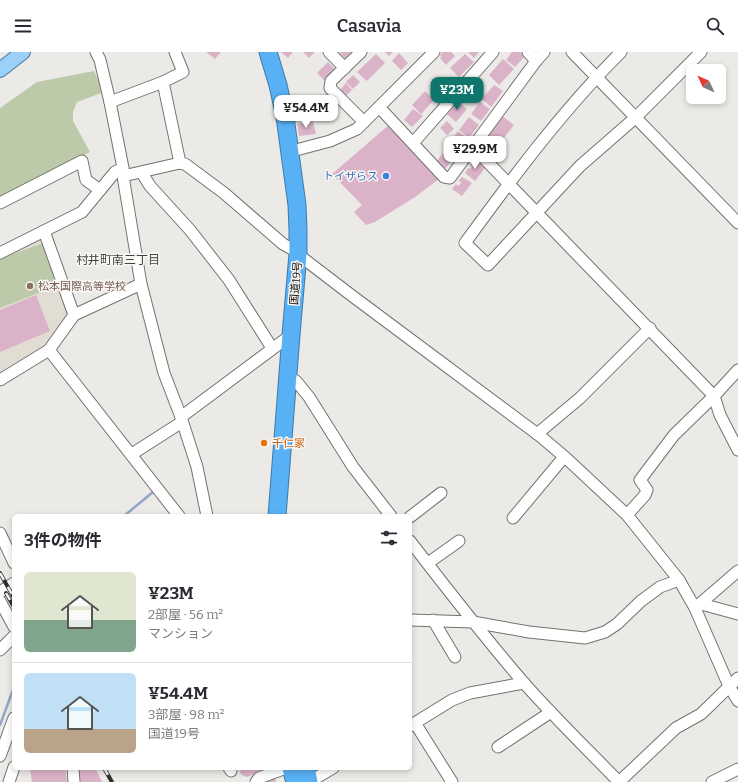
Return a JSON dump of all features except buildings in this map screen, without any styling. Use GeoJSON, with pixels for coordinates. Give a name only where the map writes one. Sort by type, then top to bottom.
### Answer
{"type":"FeatureCollection","features":[{"type":"Feature","properties":{"kind":"highway","name":"国道19号"},"geometry":{"type":"LineString","coordinates":[[268,52],[278,85],[290,150],[297,206],[298,254],[277,514]]}},
{"type":"Feature","properties":{"kind":"highway"},"geometry":{"type":"LineString","coordinates":[[292,770],[295,782]]}},
{"type":"Feature","properties":{"kind":"highway"},"geometry":{"type":"LineString","coordinates":[[306,770],[309,782]]}},
{"type":"Feature","properties":{"kind":"main road"},"geometry":{"type":"LineString","coordinates":[[0,70],[24,52]]}},
{"type":"Feature","properties":{"kind":"street"},"geometry":{"type":"LineString","coordinates":[[96,52],[100,60],[110,102],[141,284],[164,373],[197,467],[207,514]]}},
{"type":"Feature","properties":{"kind":"street"},"geometry":{"type":"LineString","coordinates":[[110,102],[163,82],[184,72],[175,52]]}},
{"type":"Feature","properties":{"kind":"street"},"geometry":{"type":"LineString","coordinates":[[329,52],[344,68]]}},
{"type":"Feature","properties":{"kind":"street"},"geometry":{"type":"LineString","coordinates":[[361,52],[331,81],[330,88],[364,122]]}},
{"type":"Feature","properties":{"kind":"street"},"geometry":{"type":"LineString","coordinates":[[290,150],[296,150],[330,141],[357,129],[434,52]]}},
{"type":"Feature","properties":{"kind":"street"},"geometry":{"type":"LineString","coordinates":[[413,144],[493,52]]}},
{"type":"Feature","properties":{"kind":"street"},"geometry":{"type":"LineString","coordinates":[[528,52],[536,61]]}},
{"type":"Feature","properties":{"kind":"street"},"geometry":{"type":"LineString","coordinates":[[380,106],[444,177],[450,178],[544,52]]}},
{"type":"Feature","properties":{"kind":"street"},"geometry":{"type":"LineString","coordinates":[[572,52],[738,223]]}},
{"type":"Feature","properties":{"kind":"street"},"geometry":{"type":"LineString","coordinates":[[621,52],[596,77],[508,184],[465,243],[488,265],[580,166],[635,118],[701,52]]}},
{"type":"Feature","properties":{"kind":"street"},"geometry":{"type":"LineString","coordinates":[[163,82],[180,163]]}},
{"type":"Feature","properties":{"kind":"street"},"geometry":{"type":"LineString","coordinates":[[473,146],[714,396],[720,414],[738,450]]}},
{"type":"Feature","properties":{"kind":"street"},"geometry":{"type":"LineString","coordinates":[[0,203],[82,161],[86,180],[100,190]]}},
{"type":"Feature","properties":{"kind":"street"},"geometry":{"type":"LineString","coordinates":[[0,253],[82,212],[115,172],[142,172],[180,163],[185,164],[224,193],[283,244],[292,249],[537,434],[627,515],[698,606],[729,686],[738,701]]}},
{"type":"Feature","properties":{"kind":"street"},"geometry":{"type":"LineString","coordinates":[[142,172],[150,186],[190,230],[229,280],[272,348]]}},
{"type":"Feature","properties":{"kind":"street"},"geometry":{"type":"LineString","coordinates":[[44,232],[74,315]]}},
{"type":"Feature","properties":{"kind":"street"},"geometry":{"type":"LineString","coordinates":[[0,380],[50,350],[74,315],[141,284]]}},
{"type":"Feature","properties":{"kind":"street"},"geometry":{"type":"LineString","coordinates":[[537,434],[580,398],[650,328]]}},
{"type":"Feature","properties":{"kind":"street"},"geometry":{"type":"LineString","coordinates":[[132,454],[181,420],[272,348],[291,335]]}},
{"type":"Feature","properties":{"kind":"street"},"geometry":{"type":"LineString","coordinates":[[50,350],[177,514]]}},
{"type":"Feature","properties":{"kind":"street"},"geometry":{"type":"LineString","coordinates":[[627,515],[645,495],[647,490],[640,480],[674,435],[738,370]]}},
{"type":"Feature","properties":{"kind":"street"},"geometry":{"type":"LineString","coordinates":[[288,378],[296,381],[309,397],[349,461],[389,514]]}},
{"type":"Feature","properties":{"kind":"street"},"geometry":{"type":"LineString","coordinates":[[514,518],[564,457]]}},
{"type":"Feature","properties":{"kind":"street"},"geometry":{"type":"LineString","coordinates":[[412,514],[441,492]]}},
{"type":"Feature","properties":{"kind":"street"},"geometry":{"type":"LineString","coordinates":[[0,533],[12,559]]}},
{"type":"Feature","properties":{"kind":"street"},"geometry":{"type":"LineString","coordinates":[[428,563],[459,541]]}},
{"type":"Feature","properties":{"kind":"street"},"geometry":{"type":"LineString","coordinates":[[412,543],[524,683],[550,712],[619,782],[676,728],[701,714],[738,678]]}},
{"type":"Feature","properties":{"kind":"street"},"geometry":{"type":"LineString","coordinates":[[698,606],[738,571]]}},
{"type":"Feature","properties":{"kind":"street"},"geometry":{"type":"LineString","coordinates":[[412,620],[474,622],[585,638],[605,632],[617,624],[641,601],[660,587],[679,580]]}},
{"type":"Feature","properties":{"kind":"street"},"geometry":{"type":"LineString","coordinates":[[0,592],[12,584]]}},
{"type":"Feature","properties":{"kind":"street"},"geometry":{"type":"LineString","coordinates":[[0,601],[12,623]]}},
{"type":"Feature","properties":{"kind":"street"},"geometry":{"type":"LineString","coordinates":[[698,606],[738,614]]}},
{"type":"Feature","properties":{"kind":"street"},"geometry":{"type":"LineString","coordinates":[[433,620],[455,657]]}},
{"type":"Feature","properties":{"kind":"street"},"geometry":{"type":"LineString","coordinates":[[0,650],[12,638]]}},
{"type":"Feature","properties":{"kind":"street"},"geometry":{"type":"LineString","coordinates":[[452,782],[412,724],[452,700],[470,693],[524,683]]}},
{"type":"Feature","properties":{"kind":"street"},"geometry":{"type":"LineString","coordinates":[[498,747],[550,712]]}},
{"type":"Feature","properties":{"kind":"street"},"geometry":{"type":"LineString","coordinates":[[0,756],[12,723]]}},
{"type":"Feature","properties":{"kind":"street"},"geometry":{"type":"LineString","coordinates":[[712,782],[738,769]]}},
{"type":"Feature","properties":{"kind":"street"},"geometry":{"type":"LineString","coordinates":[[9,782],[13,770]]}},
{"type":"Feature","properties":{"kind":"street"},"geometry":{"type":"LineString","coordinates":[[73,770],[74,782]]}},
{"type":"Feature","properties":{"kind":"street"},"geometry":{"type":"LineString","coordinates":[[256,782],[259,778],[281,770]]}},
{"type":"Feature","properties":{"kind":"street"},"geometry":{"type":"LineString","coordinates":[[309,782],[330,770]]}},
{"type":"Feature","properties":{"kind":"shaded area","name":"松本国際高等学校"},"geometry":{"type":"Polygon","coordinates":[[[43,236],[71,316],[53,344],[0,377],[0,256],[43,236]]]}},
{"type":"Feature","properties":{"kind":"green space"},"geometry":{"type":"Polygon","coordinates":[[[94,71],[104,92],[77,102],[73,112],[73,121],[90,152],[0,196],[0,108],[37,82],[94,71]]]}},
{"type":"Feature","properties":{"kind":"green space"},"geometry":{"type":"Polygon","coordinates":[[[43,243],[59,285],[0,308],[0,259],[43,243]]]}},
{"type":"Feature","properties":{"kind":"waterway"},"geometry":{"type":"LineString","coordinates":[[126,514],[153,492]]}},
{"type":"Feature","properties":{"kind":"waterway"},"geometry":{"type":"LineString","coordinates":[[0,725],[12,692]]}},
{"type":"Feature","properties":{"kind":"railway"},"geometry":{"type":"LineString","coordinates":[[0,573],[12,594]]}},
{"type":"Feature","properties":{"kind":"railway"},"geometry":{"type":"LineString","coordinates":[[6,593],[12,604]]}},
{"type":"Feature","properties":{"kind":"railway"},"geometry":{"type":"LineString","coordinates":[[105,770],[112,782]]}},
{"type":"Feature","properties":{"kind":"place","name":"トイザらス"},"geometry":{"type":"Point","coordinates":[386,176]}},
{"type":"Feature","properties":{"kind":"place","name":"松本国際高等学校"},"geometry":{"type":"Point","coordinates":[30,286]}},
{"type":"Feature","properties":{"kind":"place","name":"千仁家"},"geometry":{"type":"Point","coordinates":[264,443]}},
{"type":"Feature","properties":{"kind":"district","name":"村井町南三丁目"},"geometry":{"type":"Point","coordinates":[118,260]}}]}
